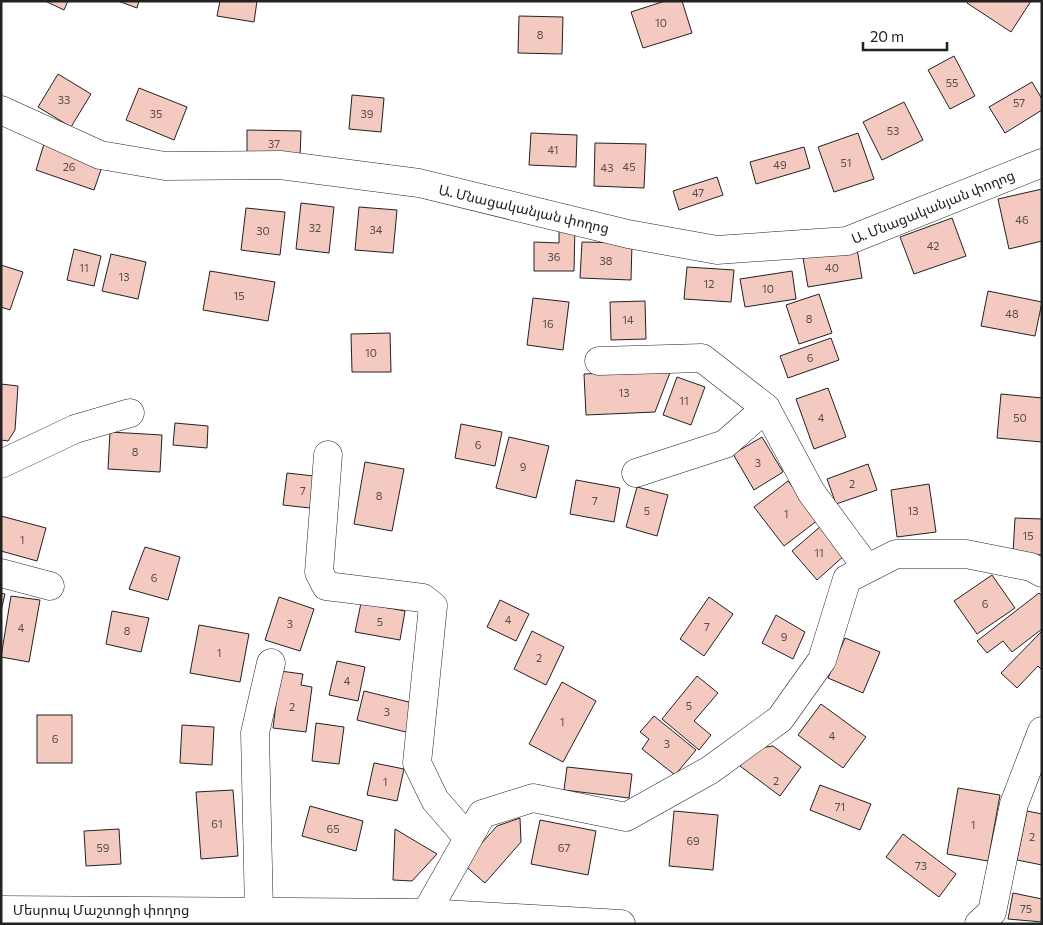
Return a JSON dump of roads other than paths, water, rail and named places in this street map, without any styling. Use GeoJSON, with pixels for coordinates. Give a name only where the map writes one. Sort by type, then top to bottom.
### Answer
{"type":"FeatureCollection","features":[{"type":"Feature","properties":{"kind":"street","name":"Ա. Մնացականյան փողոց"},"geometry":{"type":"LineString","coordinates":[[1,110],[100,155],[165,166],[280,165],[419,183],[628,234],[717,250],[847,241],[1042,163]]}},
{"type":"Feature","properties":{"kind":"street"},"geometry":{"type":"LineString","coordinates":[[599,361],[702,358],[766,408],[811,492],[867,568]]}},
{"type":"Feature","properties":{"kind":"street"},"geometry":{"type":"LineString","coordinates":[[636,473],[725,444],[766,408]]}},
{"type":"Feature","properties":{"kind":"street"},"geometry":{"type":"LineString","coordinates":[[1,464],[75,429],[130,413]]}},
{"type":"Feature","properties":{"kind":"street"},"geometry":{"type":"LineString","coordinates":[[328,456],[319,572],[326,586],[423,598],[433,606],[417,763],[435,800],[468,838]]}},
{"type":"Feature","properties":{"kind":"street"},"geometry":{"type":"LineString","coordinates":[[426,913],[482,814],[533,798],[626,817],[710,770],[780,719],[822,660],[847,579],[896,554],[966,554],[1031,567],[1042,573]]}},
{"type":"Feature","properties":{"kind":"street"},"geometry":{"type":"LineString","coordinates":[[1,573],[50,586]]}},
{"type":"Feature","properties":{"kind":"street"},"geometry":{"type":"LineString","coordinates":[[259,912],[255,733],[271,663]]}},
{"type":"Feature","properties":{"kind":"street"},"geometry":{"type":"LineString","coordinates":[[979,924],[992,912],[1014,804],[1042,731]]}},
{"type":"Feature","properties":{"kind":"street","name":"Մեսրոպ Մաշտոցի փողոց"},"geometry":{"type":"LineString","coordinates":[[1,910],[259,912],[336,918],[426,913],[621,924]]}}]}
